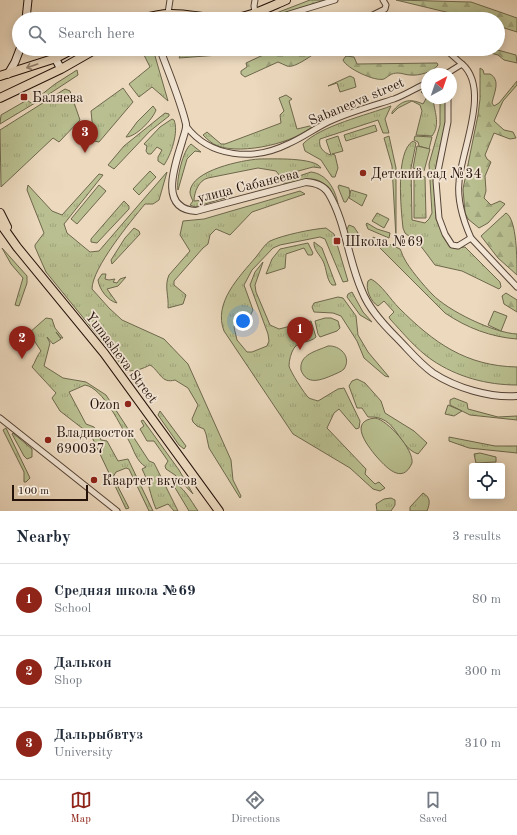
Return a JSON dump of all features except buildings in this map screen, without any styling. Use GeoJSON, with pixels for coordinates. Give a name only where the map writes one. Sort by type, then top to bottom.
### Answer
{"type":"FeatureCollection","features":[{"type":"Feature","properties":{"kind":"main road"},"geometry":{"type":"LineString","coordinates":[[28,0],[29,12]]}},
{"type":"Feature","properties":{"kind":"main road"},"geometry":{"type":"LineString","coordinates":[[255,12],[286,0]]}},
{"type":"Feature","properties":{"kind":"main road"},"geometry":{"type":"LineString","coordinates":[[4,75],[15,62],[17,56]]}},
{"type":"Feature","properties":{"kind":"main road"},"geometry":{"type":"LineString","coordinates":[[4,75],[60,56]]}},
{"type":"Feature","properties":{"kind":"main road"},"geometry":{"type":"LineString","coordinates":[[0,98],[61,69],[84,56]]}},
{"type":"Feature","properties":{"kind":"main road"},"geometry":{"type":"LineString","coordinates":[[56,58],[61,69]]}},
{"type":"Feature","properties":{"kind":"main road"},"geometry":{"type":"LineString","coordinates":[[0,212],[17,247]]}},
{"type":"Feature","properties":{"kind":"main road","name":"Yumasheva Street"},"geometry":{"type":"LineString","coordinates":[[0,223],[17,247],[104,352],[218,511]]}},
{"type":"Feature","properties":{"kind":"main road"},"geometry":{"type":"LineString","coordinates":[[0,231],[17,247]]}},
{"type":"Feature","properties":{"kind":"street"},"geometry":{"type":"LineString","coordinates":[[168,12],[170,0]]}},
{"type":"Feature","properties":{"kind":"street"},"geometry":{"type":"LineString","coordinates":[[255,12],[254,6],[256,0]]}},
{"type":"Feature","properties":{"kind":"street"},"geometry":{"type":"LineString","coordinates":[[296,12],[335,0]]}},
{"type":"Feature","properties":{"kind":"street"},"geometry":{"type":"LineString","coordinates":[[379,12],[385,9],[386,5],[384,0]]}},
{"type":"Feature","properties":{"kind":"street"},"geometry":{"type":"LineString","coordinates":[[162,56],[186,126]]}},
{"type":"Feature","properties":{"kind":"street"},"geometry":{"type":"LineString","coordinates":[[453,56],[470,73],[474,89],[472,124],[459,183],[462,215],[471,238],[517,287]]}},
{"type":"Feature","properties":{"kind":"street"},"geometry":{"type":"LineString","coordinates":[[456,68],[462,64]]}},
{"type":"Feature","properties":{"kind":"street","name":"Sabaneeva street"},"geometry":{"type":"LineString","coordinates":[[186,126],[202,141],[216,150],[239,154],[270,151],[288,145],[328,122],[396,98],[421,86]]}},
{"type":"Feature","properties":{"kind":"street"},"geometry":{"type":"LineString","coordinates":[[448,104],[448,122],[436,181],[439,218],[445,234],[452,245],[458,246],[471,238]]}},
{"type":"Feature","properties":{"kind":"street","name":"улица Сабанеева"},"geometry":{"type":"LineString","coordinates":[[186,126],[172,182],[173,196],[183,209],[196,211],[306,182],[319,184],[328,193],[337,211],[362,292],[373,311],[392,333],[424,365],[444,379],[487,393],[517,396]]}},
{"type":"Feature","properties":{"kind":"street"},"geometry":{"type":"LineString","coordinates":[[0,418],[117,511]]}},
{"type":"Feature","properties":{"kind":"green space"},"geometry":{"type":"Polygon","coordinates":[[[310,0],[329,0],[288,12],[279,12],[310,0]]]}},
{"type":"Feature","properties":{"kind":"green space"},"geometry":{"type":"Polygon","coordinates":[[[396,0],[471,2],[500,12],[446,12],[396,0]]]}},
{"type":"Feature","properties":{"kind":"green space"},"geometry":{"type":"Polygon","coordinates":[[[505,14],[517,18],[517,32],[505,28],[505,14]]]}},
{"type":"Feature","properties":{"kind":"green space"},"geometry":{"type":"Polygon","coordinates":[[[505,52],[516,55],[517,63],[504,60],[499,56],[505,56],[505,52]]]}},
{"type":"Feature","properties":{"kind":"green space"},"geometry":{"type":"Polygon","coordinates":[[[144,56],[155,56],[168,101],[152,87],[139,97],[129,84],[150,67],[144,56]]]}},
{"type":"Feature","properties":{"kind":"green space"},"geometry":{"type":"Polygon","coordinates":[[[180,56],[206,56],[179,58],[180,56]]]}},
{"type":"Feature","properties":{"kind":"green space"},"geometry":{"type":"Polygon","coordinates":[[[261,56],[311,56],[295,65],[290,66],[278,62],[245,77],[241,74],[241,71],[247,67],[246,63],[261,56]]]}},
{"type":"Feature","properties":{"kind":"green space"},"geometry":{"type":"Polygon","coordinates":[[[346,56],[354,57],[357,64],[437,63],[438,65],[435,68],[421,68],[421,74],[408,75],[396,73],[384,79],[380,79],[368,76],[349,67],[343,60],[346,56]]]}},
{"type":"Feature","properties":{"kind":"green space"},"geometry":{"type":"Polygon","coordinates":[[[480,68],[483,70],[484,74],[490,74],[495,80],[496,87],[492,103],[494,106],[499,103],[517,81],[517,85],[503,101],[494,121],[504,130],[513,132],[516,138],[510,139],[494,133],[485,155],[491,162],[485,176],[486,191],[484,198],[491,205],[500,201],[505,204],[488,223],[479,228],[468,219],[465,213],[463,189],[478,115],[480,99],[480,68]]]}},
{"type":"Feature","properties":{"kind":"green space"},"geometry":{"type":"Polygon","coordinates":[[[77,70],[78,75],[0,124],[1,115],[27,100],[31,103],[55,84],[77,70]]]}},
{"type":"Feature","properties":{"kind":"green space"},"geometry":{"type":"Polygon","coordinates":[[[350,76],[354,78],[356,87],[340,92],[337,83],[328,86],[350,76]]]}},
{"type":"Feature","properties":{"kind":"green space"},"geometry":{"type":"Polygon","coordinates":[[[123,88],[133,102],[99,142],[94,141],[91,111],[123,88]]]}},
{"type":"Feature","properties":{"kind":"green space"},"geometry":{"type":"Polygon","coordinates":[[[65,89],[70,91],[80,120],[59,142],[53,138],[1,187],[0,130],[65,89]]]}},
{"type":"Feature","properties":{"kind":"green space"},"geometry":{"type":"Polygon","coordinates":[[[286,95],[292,99],[289,101],[297,129],[314,125],[295,137],[268,146],[241,149],[218,146],[203,135],[207,132],[221,144],[225,144],[281,123],[280,115],[284,111],[279,98],[286,95]]]}},
{"type":"Feature","properties":{"kind":"green space"},"geometry":{"type":"Polygon","coordinates":[[[406,101],[412,101],[398,108],[392,114],[392,112],[399,105],[406,101]]]}},
{"type":"Feature","properties":{"kind":"green space"},"geometry":{"type":"Polygon","coordinates":[[[412,101],[421,104],[434,104],[437,122],[432,136],[416,135],[422,111],[420,105],[412,101]]]}},
{"type":"Feature","properties":{"kind":"green space"},"geometry":{"type":"Polygon","coordinates":[[[440,104],[447,104],[447,123],[437,161],[435,182],[436,219],[450,247],[465,247],[500,282],[501,287],[499,289],[462,271],[435,265],[420,245],[405,233],[403,228],[400,182],[401,168],[407,147],[413,141],[416,143],[411,168],[412,220],[425,223],[432,213],[429,164],[440,125],[440,104]]]}},
{"type":"Feature","properties":{"kind":"green space"},"geometry":{"type":"Polygon","coordinates":[[[153,106],[156,110],[148,122],[139,131],[126,137],[137,122],[153,106]]]}},
{"type":"Feature","properties":{"kind":"green space"},"geometry":{"type":"Polygon","coordinates":[[[391,106],[385,119],[389,133],[383,133],[378,120],[320,139],[322,149],[331,155],[326,140],[338,136],[343,151],[332,154],[335,155],[338,168],[335,177],[332,177],[321,160],[305,151],[303,144],[332,126],[391,106]]]}},
{"type":"Feature","properties":{"kind":"green space"},"geometry":{"type":"Polygon","coordinates":[[[165,113],[169,114],[169,116],[150,131],[114,169],[108,165],[124,146],[165,113]]]}},
{"type":"Feature","properties":{"kind":"green space"},"geometry":{"type":"Polygon","coordinates":[[[172,119],[174,120],[176,131],[175,137],[172,150],[164,165],[158,161],[158,157],[162,150],[157,147],[151,154],[148,154],[146,151],[147,146],[144,144],[160,127],[172,119]]]}},
{"type":"Feature","properties":{"kind":"green space"},"geometry":{"type":"Polygon","coordinates":[[[375,125],[377,131],[346,141],[344,135],[375,125]]]}},
{"type":"Feature","properties":{"kind":"green space"},"geometry":{"type":"Polygon","coordinates":[[[389,136],[396,168],[396,238],[392,166],[384,138],[389,136]]]}},
{"type":"Feature","properties":{"kind":"green space"},"geometry":{"type":"Polygon","coordinates":[[[415,136],[432,137],[429,149],[419,146],[418,142],[414,140],[415,136]]]}},
{"type":"Feature","properties":{"kind":"green space"},"geometry":{"type":"Polygon","coordinates":[[[191,144],[201,152],[195,151],[187,159],[178,190],[178,179],[181,166],[185,152],[191,144]]]}},
{"type":"Feature","properties":{"kind":"green space"},"geometry":{"type":"Polygon","coordinates":[[[417,146],[430,149],[424,171],[413,168],[417,146]]]}},
{"type":"Feature","properties":{"kind":"green space"},"geometry":{"type":"Polygon","coordinates":[[[259,159],[302,160],[317,164],[321,168],[313,167],[280,176],[276,171],[258,168],[208,178],[202,181],[198,187],[194,201],[225,198],[195,207],[190,205],[193,201],[190,192],[193,184],[208,172],[230,164],[259,159]]]}},
{"type":"Feature","properties":{"kind":"green space"},"geometry":{"type":"Polygon","coordinates":[[[150,171],[156,177],[139,195],[133,189],[150,171]]]}},
{"type":"Feature","properties":{"kind":"green space"},"geometry":{"type":"Polygon","coordinates":[[[167,172],[159,200],[153,204],[145,204],[122,233],[98,269],[92,289],[122,320],[164,339],[188,364],[231,460],[233,480],[241,496],[240,498],[209,448],[204,429],[197,426],[193,422],[192,419],[198,405],[188,388],[175,380],[170,381],[164,379],[150,365],[134,371],[125,369],[46,272],[35,247],[44,233],[27,190],[28,185],[52,211],[62,215],[99,174],[103,175],[64,224],[67,233],[90,252],[99,251],[167,172]]]}},
{"type":"Feature","properties":{"kind":"green space"},"geometry":{"type":"Polygon","coordinates":[[[311,172],[317,173],[326,179],[335,193],[337,205],[327,188],[319,181],[307,179],[283,183],[287,180],[311,172]]]}},
{"type":"Feature","properties":{"kind":"green space"},"geometry":{"type":"Polygon","coordinates":[[[414,175],[425,177],[426,218],[414,218],[414,175]]]}},
{"type":"Feature","properties":{"kind":"green space"},"geometry":{"type":"Polygon","coordinates":[[[99,185],[106,191],[77,224],[71,219],[99,185]]]}},
{"type":"Feature","properties":{"kind":"green space"},"geometry":{"type":"Polygon","coordinates":[[[339,185],[349,188],[350,195],[346,202],[344,202],[338,187],[339,185]]]}},
{"type":"Feature","properties":{"kind":"green space"},"geometry":{"type":"Polygon","coordinates":[[[351,190],[367,195],[362,206],[349,198],[351,190]]]}},
{"type":"Feature","properties":{"kind":"green space"},"geometry":{"type":"Polygon","coordinates":[[[300,191],[305,194],[252,212],[230,235],[216,229],[210,235],[208,244],[174,281],[174,285],[186,295],[183,304],[168,308],[167,287],[169,275],[190,251],[180,235],[183,221],[204,219],[300,191]]]}},
{"type":"Feature","properties":{"kind":"green space"},"geometry":{"type":"Polygon","coordinates":[[[124,201],[129,206],[129,209],[97,243],[91,242],[91,239],[124,201]]]}},
{"type":"Feature","properties":{"kind":"green space"},"geometry":{"type":"Polygon","coordinates":[[[377,213],[389,219],[384,228],[372,221],[377,213]]]}},
{"type":"Feature","properties":{"kind":"green space"},"geometry":{"type":"Polygon","coordinates":[[[506,213],[510,217],[514,231],[517,275],[498,258],[481,236],[506,213]]]}},
{"type":"Feature","properties":{"kind":"green space"},"geometry":{"type":"Polygon","coordinates":[[[367,223],[377,229],[390,233],[389,238],[368,229],[367,223]]]}},
{"type":"Feature","properties":{"kind":"green space"},"geometry":{"type":"Polygon","coordinates":[[[349,225],[354,227],[358,233],[357,238],[351,240],[346,231],[349,225]]]}},
{"type":"Feature","properties":{"kind":"green space"},"geometry":{"type":"Polygon","coordinates":[[[134,228],[139,231],[140,234],[112,264],[111,260],[125,238],[134,228]]]}},
{"type":"Feature","properties":{"kind":"green space"},"geometry":{"type":"Polygon","coordinates":[[[326,228],[334,234],[348,281],[343,282],[325,239],[320,237],[280,245],[273,248],[252,270],[244,285],[253,310],[249,318],[237,322],[234,327],[237,340],[247,352],[252,352],[267,346],[269,341],[268,334],[250,285],[255,272],[263,262],[255,285],[256,292],[270,325],[279,329],[311,321],[316,337],[299,344],[294,348],[289,364],[292,373],[307,396],[318,401],[338,389],[344,388],[360,421],[359,428],[356,429],[339,409],[334,413],[327,428],[366,469],[365,474],[375,484],[379,482],[385,488],[380,491],[373,489],[350,468],[293,434],[224,331],[222,310],[225,301],[242,273],[264,246],[268,242],[276,239],[306,231],[326,228]]]}},
{"type":"Feature","properties":{"kind":"green space"},"geometry":{"type":"Polygon","coordinates":[[[373,237],[400,249],[403,257],[413,272],[439,301],[472,320],[496,330],[517,334],[517,339],[480,331],[445,313],[372,240],[373,237]]]}},
{"type":"Feature","properties":{"kind":"green space"},"geometry":{"type":"Polygon","coordinates":[[[314,242],[322,248],[336,285],[332,285],[329,280],[324,264],[316,250],[314,242]]]}},
{"type":"Feature","properties":{"kind":"green space"},"geometry":{"type":"Polygon","coordinates":[[[308,243],[313,253],[312,255],[308,255],[304,248],[286,254],[285,268],[266,274],[272,259],[280,249],[308,243]]]}},
{"type":"Feature","properties":{"kind":"green space"},"geometry":{"type":"Polygon","coordinates":[[[2,248],[27,276],[27,283],[19,306],[15,305],[23,278],[11,264],[2,248]]]}},
{"type":"Feature","properties":{"kind":"green space"},"geometry":{"type":"Polygon","coordinates":[[[102,274],[106,274],[105,279],[115,279],[113,282],[117,283],[120,279],[126,277],[118,286],[107,289],[117,303],[110,300],[100,287],[98,280],[102,274]]]}},
{"type":"Feature","properties":{"kind":"green space"},"geometry":{"type":"Polygon","coordinates":[[[371,279],[379,285],[412,321],[438,342],[466,357],[499,366],[517,367],[517,385],[484,382],[473,379],[452,371],[426,356],[390,319],[389,317],[394,312],[384,301],[378,306],[373,302],[367,288],[368,281],[371,279]]]}},
{"type":"Feature","properties":{"kind":"green space"},"geometry":{"type":"Polygon","coordinates":[[[352,292],[363,312],[372,322],[360,315],[347,297],[348,294],[352,292]]]}},
{"type":"Feature","properties":{"kind":"green space"},"geometry":{"type":"Polygon","coordinates":[[[506,293],[517,300],[517,312],[504,304],[502,296],[506,293]]]}},
{"type":"Feature","properties":{"kind":"green space"},"geometry":{"type":"Polygon","coordinates":[[[338,297],[343,298],[356,316],[358,335],[368,352],[389,377],[385,376],[364,358],[357,341],[341,316],[333,313],[314,312],[312,307],[314,303],[338,297]]]}},
{"type":"Feature","properties":{"kind":"green space"},"geometry":{"type":"Polygon","coordinates":[[[494,311],[507,316],[501,331],[488,325],[494,311]]]}},
{"type":"Feature","properties":{"kind":"green space"},"geometry":{"type":"Polygon","coordinates":[[[46,318],[52,319],[55,328],[63,338],[61,338],[56,332],[61,339],[53,344],[47,337],[50,343],[44,366],[63,378],[86,382],[106,395],[149,461],[154,463],[178,511],[174,511],[168,504],[156,509],[142,469],[146,467],[138,459],[111,408],[98,393],[85,385],[69,392],[86,424],[94,427],[101,440],[107,441],[118,461],[128,459],[153,511],[149,511],[129,469],[126,468],[116,472],[113,477],[129,508],[126,509],[91,435],[60,411],[52,398],[56,393],[32,367],[41,351],[29,333],[46,318]]]}},
{"type":"Feature","properties":{"kind":"green space"},"geometry":{"type":"Polygon","coordinates":[[[331,318],[338,321],[340,328],[337,331],[320,337],[315,321],[331,318]]]}},
{"type":"Feature","properties":{"kind":"green space"},"geometry":{"type":"Polygon","coordinates":[[[328,346],[337,347],[344,353],[347,360],[344,369],[324,379],[311,380],[307,378],[301,370],[303,360],[310,354],[328,346]]]}},
{"type":"Feature","properties":{"kind":"green space"},"geometry":{"type":"Polygon","coordinates":[[[357,379],[365,383],[381,401],[385,413],[414,431],[427,443],[418,454],[406,445],[386,421],[368,417],[362,408],[357,408],[349,386],[352,381],[357,379]]]}},
{"type":"Feature","properties":{"kind":"green space"},"geometry":{"type":"Polygon","coordinates":[[[454,398],[467,403],[468,409],[498,417],[517,416],[517,420],[470,415],[450,405],[450,400],[454,398]]]}},
{"type":"Feature","properties":{"kind":"green space"},"geometry":{"type":"Polygon","coordinates":[[[448,405],[462,411],[454,416],[445,414],[448,405]]]}},
{"type":"Feature","properties":{"kind":"green space"},"geometry":{"type":"Polygon","coordinates":[[[160,411],[186,446],[184,449],[179,445],[158,415],[160,411]]]}},
{"type":"Feature","properties":{"kind":"green space"},"geometry":{"type":"Polygon","coordinates":[[[375,418],[387,424],[399,436],[409,451],[412,457],[412,463],[408,470],[403,473],[399,474],[389,469],[368,446],[362,434],[362,424],[367,420],[375,418]]]}},
{"type":"Feature","properties":{"kind":"green space"},"geometry":{"type":"Polygon","coordinates":[[[143,420],[179,470],[193,494],[175,475],[166,469],[165,466],[168,461],[154,441],[147,441],[140,429],[144,426],[141,421],[143,420]]]}},
{"type":"Feature","properties":{"kind":"green space"},"geometry":{"type":"Polygon","coordinates":[[[6,428],[30,478],[26,482],[24,482],[24,472],[3,430],[6,428]]]}},
{"type":"Feature","properties":{"kind":"green space"},"geometry":{"type":"Polygon","coordinates":[[[13,433],[32,449],[32,457],[27,459],[24,456],[12,434],[13,433]]]}},
{"type":"Feature","properties":{"kind":"green space"},"geometry":{"type":"Polygon","coordinates":[[[449,437],[495,446],[517,446],[517,453],[469,448],[449,441],[449,437]]]}},
{"type":"Feature","properties":{"kind":"green space"},"geometry":{"type":"Polygon","coordinates":[[[480,453],[496,457],[496,462],[476,463],[474,454],[480,453]]]}},
{"type":"Feature","properties":{"kind":"green space"},"geometry":{"type":"Polygon","coordinates":[[[171,481],[183,490],[198,511],[189,511],[171,481]]]}},
{"type":"Feature","properties":{"kind":"green space"},"geometry":{"type":"Polygon","coordinates":[[[423,493],[429,501],[427,511],[410,511],[410,507],[423,493]]]}},
{"type":"Feature","properties":{"kind":"green space"},"geometry":{"type":"Polygon","coordinates":[[[391,498],[395,500],[395,505],[391,511],[377,511],[376,504],[384,499],[391,498]]]}},
{"type":"Feature","properties":{"kind":"place","name":"Баляева"},"geometry":{"type":"Point","coordinates":[24,97]}},
{"type":"Feature","properties":{"kind":"place","name":"Дальрыбвтуз"},"geometry":{"type":"Point","coordinates":[85,153]}},
{"type":"Feature","properties":{"kind":"place","name":"Детский сад №34"},"geometry":{"type":"Point","coordinates":[363,173]}},
{"type":"Feature","properties":{"kind":"place","name":"Школа №69"},"geometry":{"type":"Point","coordinates":[337,241]}},
{"type":"Feature","properties":{"kind":"place","name":"Средняя школа №69"},"geometry":{"type":"Point","coordinates":[300,350]}},
{"type":"Feature","properties":{"kind":"place","name":"Далькон"},"geometry":{"type":"Point","coordinates":[22,359]}},
{"type":"Feature","properties":{"kind":"place","name":"Ozon"},"geometry":{"type":"Point","coordinates":[128,404]}},
{"type":"Feature","properties":{"kind":"place","name":"Владивосток 690037"},"geometry":{"type":"Point","coordinates":[48,440]}},
{"type":"Feature","properties":{"kind":"place","name":"Квартет вкусов"},"geometry":{"type":"Point","coordinates":[94,480]}}]}
